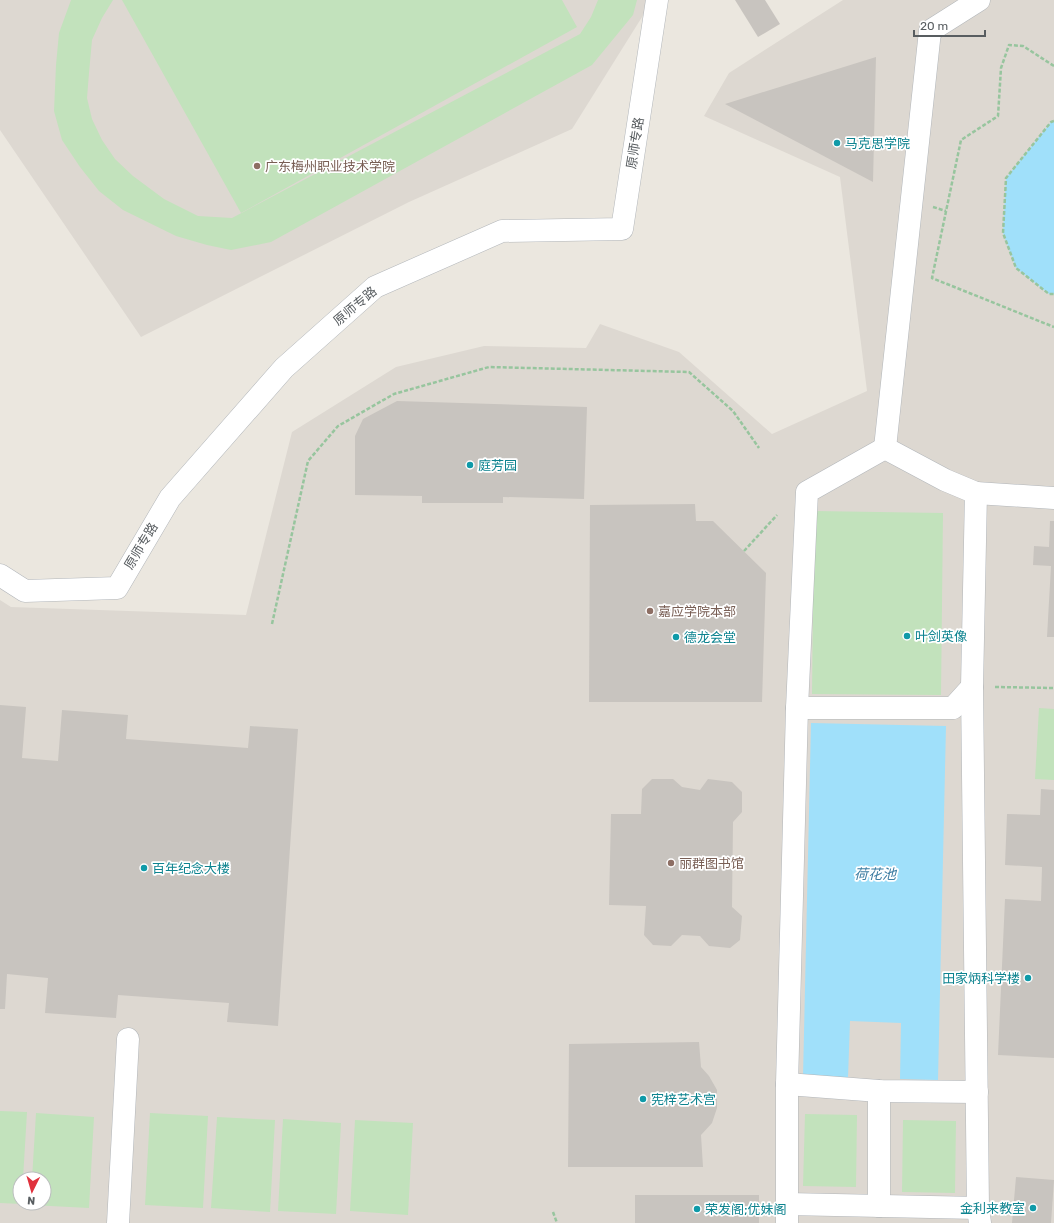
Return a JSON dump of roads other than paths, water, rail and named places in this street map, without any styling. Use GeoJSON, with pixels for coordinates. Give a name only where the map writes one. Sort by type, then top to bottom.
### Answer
{"type":"FeatureCollection","features":[{"type":"Feature","properties":{"kind":"street","name":"原师专路"},"geometry":{"type":"LineString","coordinates":[[0,575],[25,590],[117,588],[170,498],[284,368],[375,287],[502,231],[622,229],[657,0]]}},
{"type":"Feature","properties":{"kind":"street"},"geometry":{"type":"LineString","coordinates":[[884,448],[930,31],[979,0]]}},
{"type":"Feature","properties":{"kind":"street"},"geometry":{"type":"LineString","coordinates":[[884,448],[945,480],[976,494],[1054,498]]}},
{"type":"Feature","properties":{"kind":"street"},"geometry":{"type":"LineString","coordinates":[[884,448],[807,492],[797,708],[787,1084],[787,1214],[879,1206],[979,1215],[972,687],[976,494]]}},
{"type":"Feature","properties":{"kind":"street"},"geometry":{"type":"LineString","coordinates":[[797,708],[952,708],[972,687]]}},
{"type":"Feature","properties":{"kind":"street"},"geometry":{"type":"LineString","coordinates":[[118,1223],[128,1039]]}},
{"type":"Feature","properties":{"kind":"street"},"geometry":{"type":"LineString","coordinates":[[787,1084],[879,1090],[977,1092]]}},
{"type":"Feature","properties":{"kind":"street"},"geometry":{"type":"LineString","coordinates":[[879,1090],[879,1206]]}},
{"type":"Feature","properties":{"kind":"water"},"geometry":{"type":"Polygon","coordinates":[[[1054,121],[1054,294],[1049,294],[1016,268],[1003,233],[1006,178],[1051,122],[1054,121]]]}},
{"type":"Feature","properties":{"kind":"water","name":"荷花池"},"geometry":{"type":"Polygon","coordinates":[[[811,723],[946,726],[938,1080],[900,1079],[901,1023],[850,1021],[848,1078],[803,1077],[811,723]]]}},
{"type":"Feature","properties":{"kind":"place","name":"马克思学院"},"geometry":{"type":"Point","coordinates":[837,143]}},
{"type":"Feature","properties":{"kind":"place","name":"广东梅州职业技术学院"},"geometry":{"type":"Point","coordinates":[257,166]}},
{"type":"Feature","properties":{"kind":"place","name":"庭芳园"},"geometry":{"type":"Point","coordinates":[470,465]}},
{"type":"Feature","properties":{"kind":"place","name":"嘉应学院本部"},"geometry":{"type":"Point","coordinates":[650,611]}},
{"type":"Feature","properties":{"kind":"place","name":"叶剑英像"},"geometry":{"type":"Point","coordinates":[907,636]}},
{"type":"Feature","properties":{"kind":"place","name":"德龙会堂"},"geometry":{"type":"Point","coordinates":[676,637]}},
{"type":"Feature","properties":{"kind":"place","name":"丽群图书馆"},"geometry":{"type":"Point","coordinates":[671,863]}},
{"type":"Feature","properties":{"kind":"place","name":"百年纪念大楼"},"geometry":{"type":"Point","coordinates":[144,868]}},
{"type":"Feature","properties":{"kind":"place","name":"田家炳科学楼"},"geometry":{"type":"Point","coordinates":[1028,978]}},
{"type":"Feature","properties":{"kind":"place","name":"宪梓艺术宫"},"geometry":{"type":"Point","coordinates":[643,1099]}},
{"type":"Feature","properties":{"kind":"place","name":"金利来教室"},"geometry":{"type":"Point","coordinates":[1033,1208]}},
{"type":"Feature","properties":{"kind":"place","name":"荣发阁;优妹阁"},"geometry":{"type":"Point","coordinates":[697,1209]}}]}
